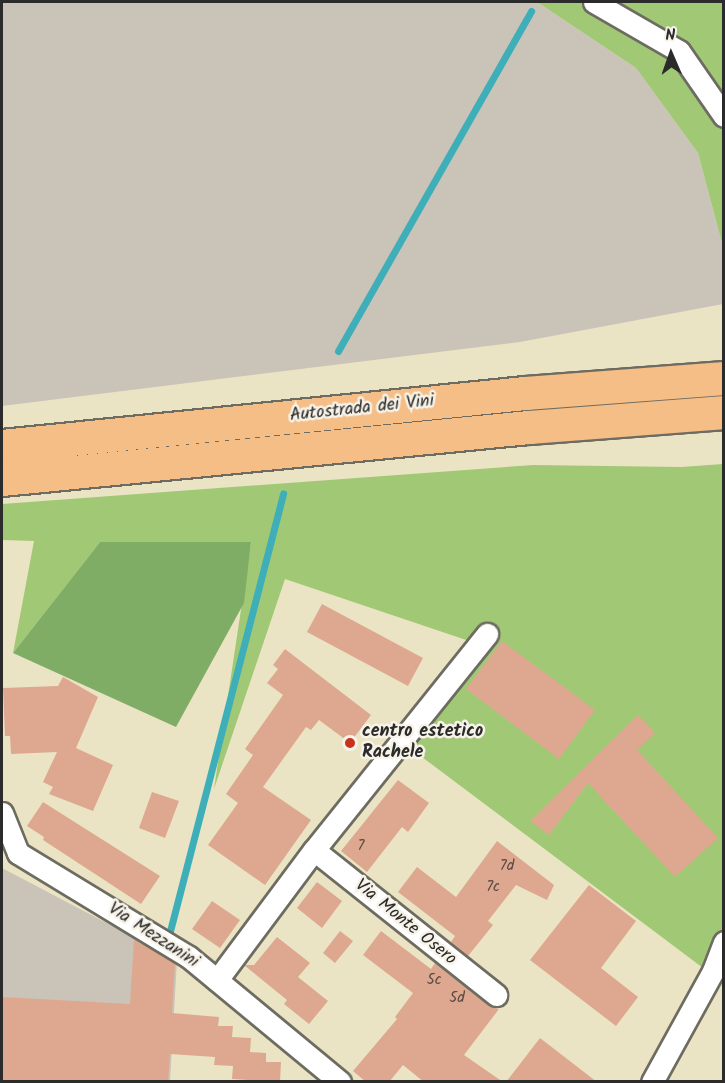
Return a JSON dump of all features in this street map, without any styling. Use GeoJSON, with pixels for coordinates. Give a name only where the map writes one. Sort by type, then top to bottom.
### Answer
{"type":"FeatureCollection","features":[{"type":"Feature","properties":{"kind":"highway","name":"Autostrada dei Vini"},"geometry":{"type":"LineString","coordinates":[[2,446],[525,393],[723,378]]}},
{"type":"Feature","properties":{"kind":"highway","name":"Autostrada dei Vini"},"geometry":{"type":"LineString","coordinates":[[2,479],[529,427],[723,412]]}},
{"type":"Feature","properties":{"kind":"street"},"geometry":{"type":"LineString","coordinates":[[594,2],[680,51],[723,116]]}},
{"type":"Feature","properties":{"kind":"street"},"geometry":{"type":"LineString","coordinates":[[217,980],[314,850],[487,634]]}},
{"type":"Feature","properties":{"kind":"street","name":"Via Mezzanini"},"geometry":{"type":"LineString","coordinates":[[2,813],[18,852],[189,957],[340,1082]]}},
{"type":"Feature","properties":{"kind":"street","name":"Via Monte Osero"},"geometry":{"type":"LineString","coordinates":[[314,850],[496,995]]}},
{"type":"Feature","properties":{"kind":"street"},"geometry":{"type":"LineString","coordinates":[[652,1082],[713,971],[723,942]]}},
{"type":"Feature","properties":{"kind":"shaded area"},"geometry":{"type":"Polygon","coordinates":[[[2,2],[537,2],[636,68],[698,153],[723,247],[723,304],[520,342],[2,406],[2,2]]]}},
{"type":"Feature","properties":{"kind":"shaded area"},"geometry":{"type":"Polygon","coordinates":[[[2,868],[177,960],[170,1081],[2,1081],[2,868]]]}},
{"type":"Feature","properties":{"kind":"green space"},"geometry":{"type":"Polygon","coordinates":[[[537,2],[723,2],[723,247],[698,153],[636,68],[537,2]]]}},
{"type":"Feature","properties":{"kind":"green space"},"geometry":{"type":"Polygon","coordinates":[[[723,464],[723,983],[402,742],[484,646],[285,579],[214,789],[251,543],[100,542],[13,653],[34,541],[2,540],[2,504],[533,465],[681,467],[723,464]]]}},
{"type":"Feature","properties":{"kind":"green space"},"geometry":{"type":"Polygon","coordinates":[[[100,542],[251,542],[244,603],[176,727],[13,653],[100,542]]]}},
{"type":"Feature","properties":{"kind":"building"},"geometry":{"type":"Polygon","coordinates":[[[322,604],[423,658],[408,686],[307,632],[322,604]]]}},
{"type":"Feature","properties":{"kind":"building"},"geometry":{"type":"Polygon","coordinates":[[[502,641],[595,710],[559,759],[466,689],[502,641]]]}},
{"type":"Feature","properties":{"kind":"building"},"geometry":{"type":"Polygon","coordinates":[[[285,649],[371,715],[350,743],[319,720],[311,730],[306,727],[263,787],[311,820],[265,885],[208,845],[238,803],[226,794],[253,755],[245,749],[283,695],[267,683],[278,669],[273,665],[285,649]]]}},
{"type":"Feature","properties":{"kind":"building"},"geometry":{"type":"Polygon","coordinates":[[[63,677],[98,697],[76,748],[113,765],[93,811],[49,794],[53,787],[43,782],[57,752],[11,754],[10,736],[5,736],[3,688],[58,686],[63,677]]]}},
{"type":"Feature","properties":{"kind":"building"},"geometry":{"type":"Polygon","coordinates":[[[638,715],[655,733],[637,750],[718,838],[675,877],[588,783],[549,835],[530,821],[638,715]]]}},
{"type":"Feature","properties":{"kind":"building"},"geometry":{"type":"Polygon","coordinates":[[[398,780],[429,803],[408,832],[402,827],[367,872],[341,851],[398,780]]]}},
{"type":"Feature","properties":{"kind":"building"},"geometry":{"type":"Polygon","coordinates":[[[152,792],[179,801],[165,838],[139,828],[152,792]]]}},
{"type":"Feature","properties":{"kind":"building"},"geometry":{"type":"Polygon","coordinates":[[[43,802],[160,876],[141,904],[43,840],[44,837],[27,826],[43,802]]]}},
{"type":"Feature","properties":{"kind":"building"},"geometry":{"type":"Polygon","coordinates":[[[497,841],[554,885],[547,900],[516,885],[488,921],[493,925],[468,956],[451,942],[455,936],[398,892],[417,867],[456,897],[497,841]]]}},
{"type":"Feature","properties":{"kind":"building"},"geometry":{"type":"Polygon","coordinates":[[[317,882],[342,901],[322,928],[297,908],[317,882]]]}},
{"type":"Feature","properties":{"kind":"building"},"geometry":{"type":"Polygon","coordinates":[[[589,885],[636,921],[601,968],[638,997],[616,1026],[530,960],[589,885]]]}},
{"type":"Feature","properties":{"kind":"building"},"geometry":{"type":"Polygon","coordinates":[[[212,901],[240,920],[220,948],[192,929],[212,901]]]}},
{"type":"Feature","properties":{"kind":"building"},"geometry":{"type":"Polygon","coordinates":[[[340,931],[353,941],[335,963],[323,953],[340,931]]]}},
{"type":"Feature","properties":{"kind":"building"},"geometry":{"type":"Polygon","coordinates":[[[381,931],[431,969],[435,963],[488,1005],[499,1009],[464,1055],[503,1082],[424,1082],[403,1065],[389,1082],[366,1082],[353,1071],[397,1019],[395,1017],[413,993],[363,955],[381,931]]]}},
{"type":"Feature","properties":{"kind":"building"},"geometry":{"type":"Polygon","coordinates":[[[277,937],[310,963],[298,977],[328,1001],[309,1024],[284,1004],[287,1000],[244,965],[254,965],[277,937]]]}},
{"type":"Feature","properties":{"kind":"building"},"geometry":{"type":"Polygon","coordinates":[[[134,940],[175,963],[172,1013],[219,1017],[218,1026],[233,1026],[232,1037],[251,1038],[250,1052],[266,1053],[266,1062],[281,1062],[280,1082],[232,1079],[233,1066],[214,1065],[215,1057],[170,1054],[168,1082],[2,1082],[2,997],[130,1004],[134,940]]]}},
{"type":"Feature","properties":{"kind":"building"},"geometry":{"type":"Polygon","coordinates":[[[540,1038],[597,1082],[506,1082],[540,1038]]]}},
{"type":"Feature","properties":{"kind":"waterway"},"geometry":{"type":"LineString","coordinates":[[338,351],[531,11]]}},
{"type":"Feature","properties":{"kind":"waterway"},"geometry":{"type":"LineString","coordinates":[[170,931],[283,493]]}},
{"type":"Feature","properties":{"kind":"place","name":"centro estetico Rachele"},"geometry":{"type":"Point","coordinates":[350,743]}}]}
